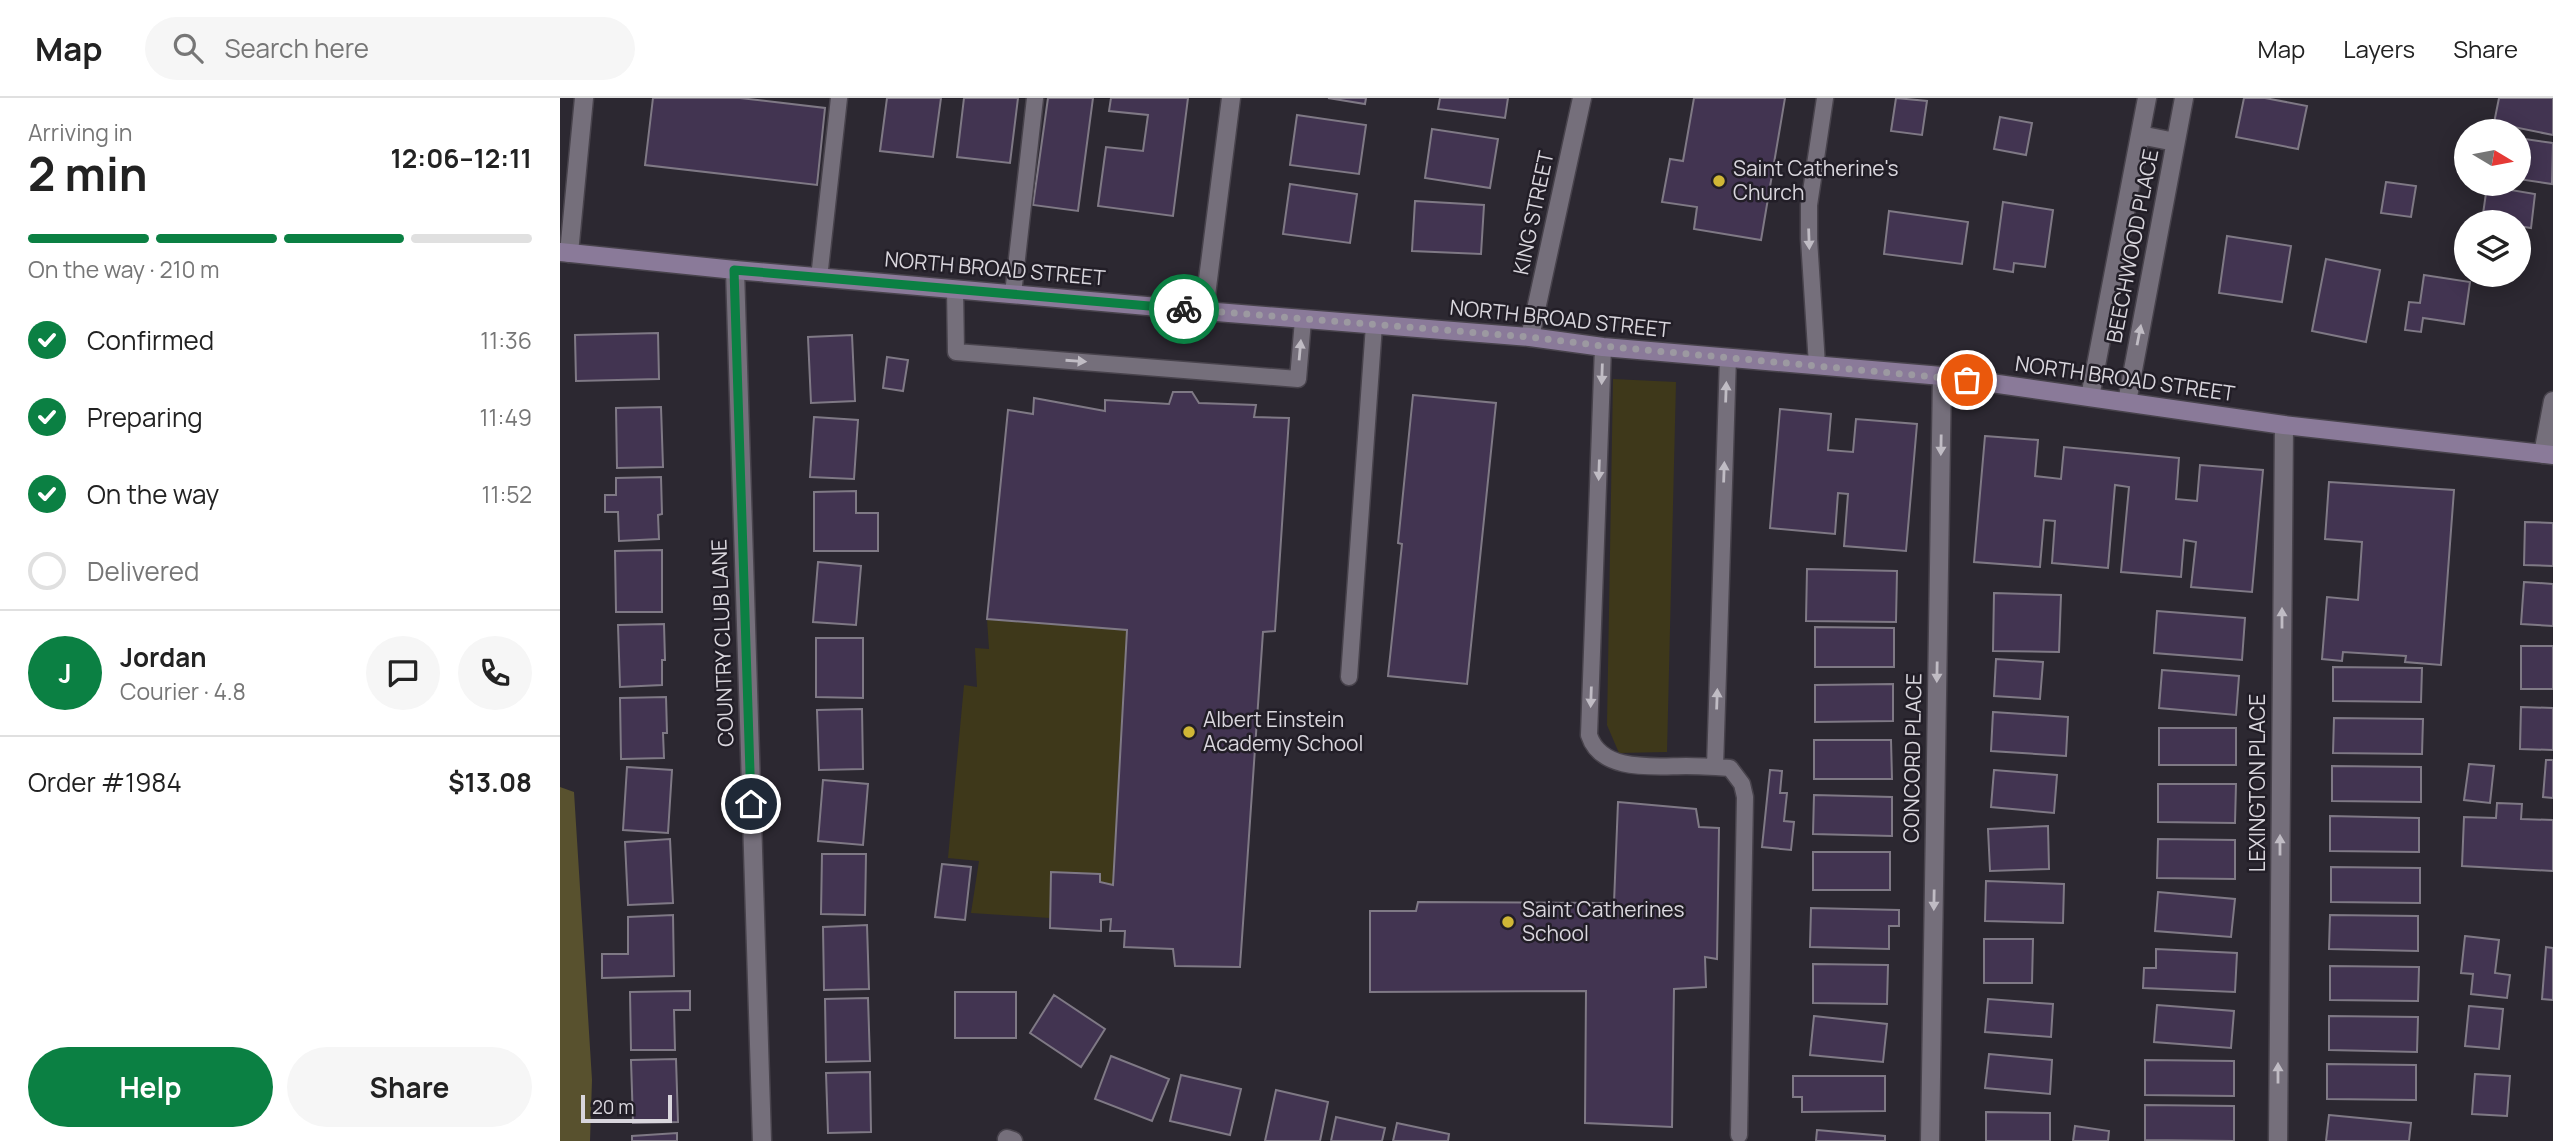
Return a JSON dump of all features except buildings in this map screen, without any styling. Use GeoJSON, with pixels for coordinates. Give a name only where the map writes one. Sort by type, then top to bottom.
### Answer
{"type":"FeatureCollection","features":[{"type":"Feature","properties":{"kind":"main road","name":"NORTH BROAD STREET"},"geometry":{"type":"LineString","coordinates":[[564,253],[819,278],[1530,337],[1727,358],[1942,376],[2284,425],[2548,454]]}},
{"type":"Feature","properties":{"kind":"street"},"geometry":{"type":"LineString","coordinates":[[564,253],[584,98]]}},
{"type":"Feature","properties":{"kind":"street"},"geometry":{"type":"LineString","coordinates":[[1203,311],[1231,98]]}},
{"type":"Feature","properties":{"kind":"street","name":"KING STREET"},"geometry":{"type":"LineString","coordinates":[[1530,337],[1582,98]]}},
{"type":"Feature","properties":{"kind":"street","name":"BEECHWOOD PLACE"},"geometry":{"type":"LineString","coordinates":[[2090,397],[2147,98]]}},
{"type":"Feature","properties":{"kind":"street","name":"BEECHWOOD PLACE"},"geometry":{"type":"LineString","coordinates":[[2127,402],[2184,98]]}},
{"type":"Feature","properties":{"kind":"street"},"geometry":{"type":"LineString","coordinates":[[2140,135],[2175,142]]}},
{"type":"Feature","properties":{"kind":"street","name":"COUNTRY CLUB LANE"},"geometry":{"type":"LineString","coordinates":[[734,270],[762,1141]]}},
{"type":"Feature","properties":{"kind":"street","name":"CONCORD PLACE"},"geometry":{"type":"LineString","coordinates":[[1930,1141],[1942,376]]}},
{"type":"Feature","properties":{"kind":"street"},"geometry":{"type":"LineString","coordinates":[[2548,454],[2553,401]]}},
{"type":"Feature","properties":{"kind":"street","name":"LEXINGTON PLACE"},"geometry":{"type":"LineString","coordinates":[[2278,1141],[2284,425]]}},
{"type":"Feature","properties":{"kind":"lane"},"geometry":{"type":"LineString","coordinates":[[819,278],[839,98]]}},
{"type":"Feature","properties":{"kind":"lane"},"geometry":{"type":"LineString","coordinates":[[1013,294],[1035,98]]}},
{"type":"Feature","properties":{"kind":"lane"},"geometry":{"type":"LineString","coordinates":[[1817,365],[1809,205],[1825,98]]}},
{"type":"Feature","properties":{"kind":"lane"},"geometry":{"type":"LineString","coordinates":[[955,289],[956,352],[1298,379],[1303,320]]}},
{"type":"Feature","properties":{"kind":"lane"},"geometry":{"type":"LineString","coordinates":[[1349,677],[1374,325]]}},
{"type":"Feature","properties":{"kind":"lane"},"geometry":{"type":"LineString","coordinates":[[1603,346],[1590,735],[1597,749],[1616,761],[1653,767],[1730,768],[1737,775],[1745,797],[1739,1135]]}},
{"type":"Feature","properties":{"kind":"lane"},"geometry":{"type":"LineString","coordinates":[[1715,768],[1727,358]]}},
{"type":"Feature","properties":{"kind":"shaded area"},"geometry":{"type":"Polygon","coordinates":[[[1613,379],[1676,382],[1667,752],[1619,753],[1607,725],[1613,379]]]}},
{"type":"Feature","properties":{"kind":"shaded area"},"geometry":{"type":"Polygon","coordinates":[[[987,619],[1127,630],[1113,885],[1100,882],[1099,874],[1052,872],[1050,918],[971,913],[979,861],[948,858],[964,685],[977,687],[975,648],[989,649],[987,619]]]}},
{"type":"Feature","properties":{"kind":"shaded area"},"geometry":{"type":"Polygon","coordinates":[[[560,787],[574,792],[592,1080],[590,1141],[560,1141],[560,787]]]}},
{"type":"Feature","properties":{"kind":"way so far"},"geometry":{"type":"LineString","coordinates":[[1184,309],[1530,337],[1967,380]]}},
{"type":"Feature","properties":{"kind":"place","name":"Saint Catherine's Church"},"geometry":{"type":"Point","coordinates":[1719,181]}},
{"type":"Feature","properties":{"kind":"place","name":"Albert Einstein Academy School"},"geometry":{"type":"Point","coordinates":[1189,732]}},
{"type":"Feature","properties":{"kind":"place","name":"Saint Catherines School"},"geometry":{"type":"Point","coordinates":[1508,922]}},
{"type":"Feature","properties":{"kind":"route"},"geometry":{"type":"LineString","coordinates":[[751,804],[734,270],[1184,309]]}}]}
